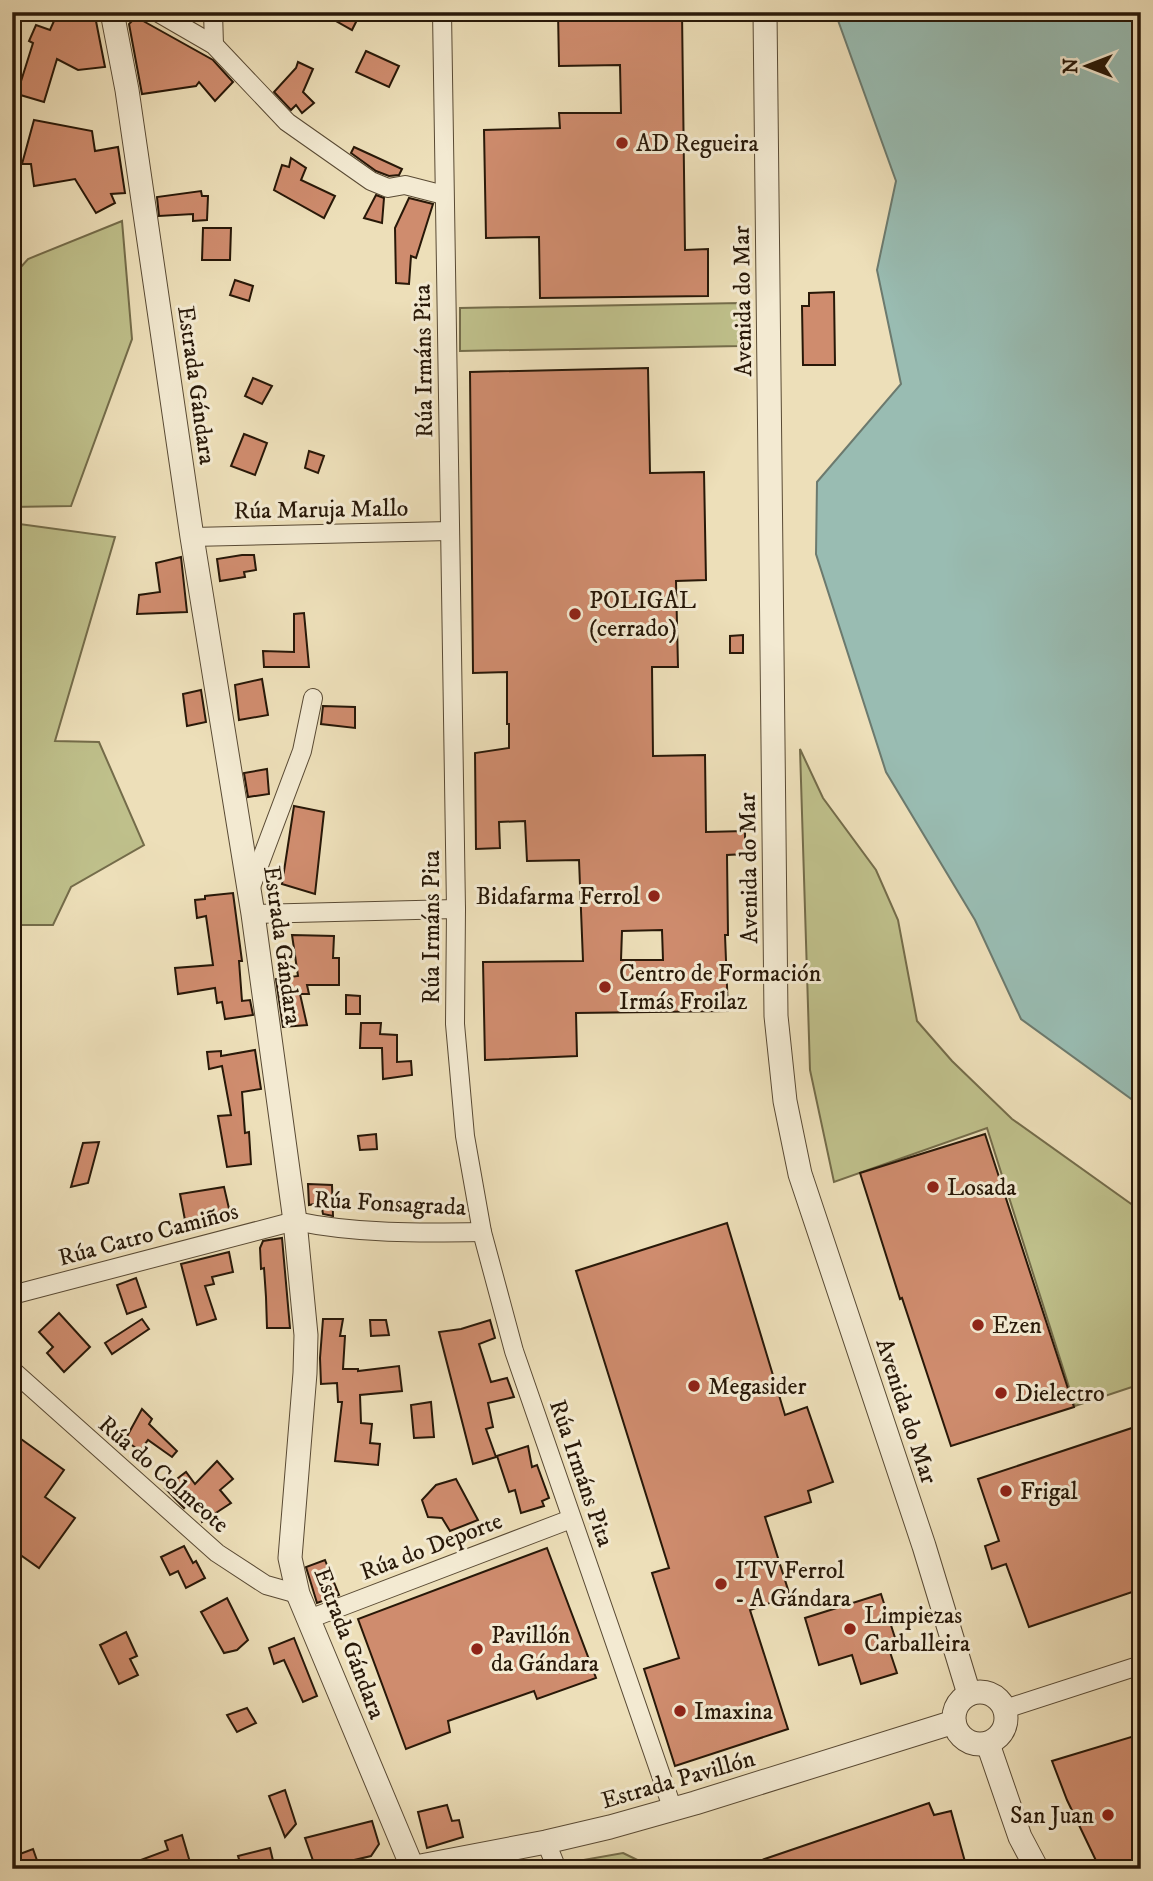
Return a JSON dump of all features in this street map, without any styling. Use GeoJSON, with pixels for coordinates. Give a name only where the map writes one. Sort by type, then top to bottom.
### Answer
{"type":"FeatureCollection","features":[{"type":"Feature","properties":{"kind":"street","name":"Estrada Gándara"},"geometry":{"type":"LineString","coordinates":[[113,12],[127,90],[192,537],[251,903],[295,1221],[306,1335],[290,1558],[298,1594],[410,1868]]}},
{"type":"Feature","properties":{"kind":"street"},"geometry":{"type":"LineString","coordinates":[[157,12],[214,45],[287,122],[371,181],[388,188],[405,185],[444,195]]}},
{"type":"Feature","properties":{"kind":"street"},"geometry":{"type":"LineString","coordinates":[[213,12],[214,45]]}},
{"type":"Feature","properties":{"kind":"street","name":"Rúa Irmáns Pita"},"geometry":{"type":"LineString","coordinates":[[442,12],[456,1024],[465,1136],[482,1232],[514,1351],[673,1810]]}},
{"type":"Feature","properties":{"kind":"street","name":"Avenida do Mar"},"geometry":{"type":"LineString","coordinates":[[765,12],[776,1016],[785,1101],[800,1174],[924,1546],[969,1694]]}},
{"type":"Feature","properties":{"kind":"street","name":"Rúa Maruja Mallo"},"geometry":{"type":"LineString","coordinates":[[192,537],[450,531]]}},
{"type":"Feature","properties":{"kind":"street"},"geometry":{"type":"LineString","coordinates":[[313,698],[302,751],[251,903],[456,909]]}},
{"type":"Feature","properties":{"kind":"street","name":"Rúa Fonsagrada"},"geometry":{"type":"LineString","coordinates":[[295,1221],[326,1228],[428,1233],[482,1232]]}},
{"type":"Feature","properties":{"kind":"street","name":"Rúa Catro Camiños"},"geometry":{"type":"LineString","coordinates":[[12,1295],[295,1221]]}},
{"type":"Feature","properties":{"kind":"street","name":"Rúa do Colmeote"},"geometry":{"type":"LineString","coordinates":[[14,1374],[217,1553],[266,1585],[298,1594]]}},
{"type":"Feature","properties":{"kind":"street","name":"Rúa do Deporte"},"geometry":{"type":"LineString","coordinates":[[309,1619],[571,1519]]}},
{"type":"Feature","properties":{"kind":"street"},"geometry":{"type":"LineString","coordinates":[[1005,1709],[1141,1665]]}},
{"type":"Feature","properties":{"kind":"street"},"geometry":{"type":"LineString","coordinates":[[969,1694],[991,1694],[1005,1709],[1003,1731],[996,1740],[988,1744],[979,1745],[963,1739],[954,1722],[956,1707],[969,1694]]}},
{"type":"Feature","properties":{"kind":"street","name":"Estrada Pavillón"},"geometry":{"type":"LineString","coordinates":[[410,1868],[546,1842],[673,1810],[954,1722]]}},
{"type":"Feature","properties":{"kind":"street"},"geometry":{"type":"LineString","coordinates":[[988,1744],[1020,1837],[1037,1869]]}},
{"type":"Feature","properties":{"kind":"street"},"geometry":{"type":"LineString","coordinates":[[546,1842],[556,1869]]}},
{"type":"Feature","properties":{"kind":"green space"},"geometry":{"type":"Polygon","coordinates":[[[122,221],[132,339],[71,506],[12,507],[12,277],[28,259],[122,221]]]}},
{"type":"Feature","properties":{"kind":"green space"},"geometry":{"type":"Polygon","coordinates":[[[741,303],[740,346],[460,351],[460,308],[741,303]]]}},
{"type":"Feature","properties":{"kind":"green space"},"geometry":{"type":"Polygon","coordinates":[[[12,523],[115,537],[55,741],[99,742],[144,845],[71,887],[53,925],[12,925],[12,523]]]}},
{"type":"Feature","properties":{"kind":"green space"},"geometry":{"type":"Polygon","coordinates":[[[800,749],[823,798],[876,870],[898,920],[917,1021],[952,1061],[1012,1119],[1141,1211],[1141,1384],[1075,1406],[987,1128],[834,1182],[810,1070],[800,749]]]}},
{"type":"Feature","properties":{"kind":"green space"},"geometry":{"type":"Polygon","coordinates":[[[623,1853],[651,1869],[575,1869],[572,1862],[623,1853]]]}},
{"type":"Feature","properties":{"kind":"water"},"geometry":{"type":"Polygon","coordinates":[[[835,12],[1141,12],[1141,1106],[1021,1019],[975,920],[886,772],[816,554],[817,482],[901,384],[877,270],[896,181],[835,12]]]}},
{"type":"Feature","properties":{"kind":"building"},"geometry":{"type":"Polygon","coordinates":[[[58,12],[92,12],[105,67],[78,70],[57,59],[44,102],[17,94],[33,43],[29,41],[36,25],[50,30],[58,12]]]}},
{"type":"Feature","properties":{"kind":"building"},"geometry":{"type":"Polygon","coordinates":[[[320,12],[361,12],[352,30],[320,12]]]}},
{"type":"Feature","properties":{"kind":"building"},"geometry":{"type":"Polygon","coordinates":[[[558,12],[682,12],[685,250],[708,249],[708,296],[540,298],[539,237],[486,238],[484,130],[560,128],[559,113],[621,113],[620,65],[559,66],[558,12]]]}},
{"type":"Feature","properties":{"kind":"building"},"geometry":{"type":"Polygon","coordinates":[[[136,17],[213,60],[233,82],[215,101],[199,82],[196,86],[142,94],[129,24],[136,17]]]}},
{"type":"Feature","properties":{"kind":"building"},"geometry":{"type":"Polygon","coordinates":[[[366,51],[399,66],[389,87],[356,72],[366,51]]]}},
{"type":"Feature","properties":{"kind":"building"},"geometry":{"type":"Polygon","coordinates":[[[298,62],[313,69],[303,92],[314,103],[302,113],[296,105],[291,110],[274,92],[296,68],[298,62]]]}},
{"type":"Feature","properties":{"kind":"building"},"geometry":{"type":"Polygon","coordinates":[[[34,120],[92,131],[95,151],[118,147],[125,193],[111,194],[115,203],[96,213],[75,179],[34,186],[31,164],[22,164],[34,120]]]}},
{"type":"Feature","properties":{"kind":"building"},"geometry":{"type":"Polygon","coordinates":[[[354,147],[402,169],[399,175],[389,176],[376,171],[351,153],[354,147]]]}},
{"type":"Feature","properties":{"kind":"building"},"geometry":{"type":"Polygon","coordinates":[[[291,158],[306,168],[301,180],[335,196],[324,218],[274,190],[282,165],[289,167],[291,158]]]}},
{"type":"Feature","properties":{"kind":"building"},"geometry":{"type":"Polygon","coordinates":[[[201,191],[202,196],[208,196],[207,220],[193,221],[193,214],[159,216],[157,197],[201,191]]]}},
{"type":"Feature","properties":{"kind":"building"},"geometry":{"type":"Polygon","coordinates":[[[376,195],[384,198],[382,223],[364,218],[376,195]]]}},
{"type":"Feature","properties":{"kind":"building"},"geometry":{"type":"Polygon","coordinates":[[[409,198],[433,204],[416,258],[411,256],[409,284],[396,283],[395,228],[409,198]]]}},
{"type":"Feature","properties":{"kind":"building"},"geometry":{"type":"Polygon","coordinates":[[[203,228],[231,228],[230,260],[202,260],[203,228]]]}},
{"type":"Feature","properties":{"kind":"building"},"geometry":{"type":"Polygon","coordinates":[[[235,280],[253,286],[249,301],[230,295],[235,280]]]}},
{"type":"Feature","properties":{"kind":"building"},"geometry":{"type":"Polygon","coordinates":[[[834,292],[835,365],[803,365],[802,306],[809,306],[809,293],[834,292]]]}},
{"type":"Feature","properties":{"kind":"building","name":"POLIGAL (cerrado)"},"geometry":{"type":"Polygon","coordinates":[[[648,368],[650,473],[704,472],[706,580],[676,581],[678,667],[652,667],[653,756],[705,755],[706,832],[745,831],[745,854],[727,855],[728,935],[725,935],[728,1011],[576,1013],[577,1056],[485,1060],[483,962],[583,961],[579,860],[527,861],[525,821],[499,822],[500,848],[476,849],[475,753],[509,748],[509,724],[507,672],[473,673],[470,372],[648,368]],[[662,930],[622,931],[621,960],[663,960],[662,930]]]}},
{"type":"Feature","properties":{"kind":"building"},"geometry":{"type":"Polygon","coordinates":[[[253,378],[272,386],[262,404],[245,396],[253,378]]]}},
{"type":"Feature","properties":{"kind":"building"},"geometry":{"type":"Polygon","coordinates":[[[244,434],[267,443],[255,475],[231,466],[244,434]]]}},
{"type":"Feature","properties":{"kind":"building"},"geometry":{"type":"Polygon","coordinates":[[[309,451],[324,456],[318,473],[305,468],[309,451]]]}},
{"type":"Feature","properties":{"kind":"building"},"geometry":{"type":"Polygon","coordinates":[[[254,555],[256,570],[244,572],[245,577],[220,581],[217,559],[254,555]]]}},
{"type":"Feature","properties":{"kind":"building"},"geometry":{"type":"Polygon","coordinates":[[[181,557],[187,612],[137,614],[139,595],[160,592],[156,563],[181,557]]]}},
{"type":"Feature","properties":{"kind":"building"},"geometry":{"type":"Polygon","coordinates":[[[304,613],[309,667],[264,667],[263,651],[294,652],[294,614],[304,613]]]}},
{"type":"Feature","properties":{"kind":"building"},"geometry":{"type":"Polygon","coordinates":[[[743,635],[743,653],[730,653],[730,636],[743,635]]]}},
{"type":"Feature","properties":{"kind":"building"},"geometry":{"type":"Polygon","coordinates":[[[262,679],[268,715],[239,720],[235,685],[262,679]]]}},
{"type":"Feature","properties":{"kind":"building"},"geometry":{"type":"Polygon","coordinates":[[[201,690],[206,722],[187,726],[183,694],[201,690]]]}},
{"type":"Feature","properties":{"kind":"building"},"geometry":{"type":"Polygon","coordinates":[[[323,706],[355,707],[355,728],[321,724],[323,706]]]}},
{"type":"Feature","properties":{"kind":"building"},"geometry":{"type":"Polygon","coordinates":[[[267,769],[269,794],[248,797],[244,773],[267,769]]]}},
{"type":"Feature","properties":{"kind":"building"},"geometry":{"type":"Polygon","coordinates":[[[294,806],[324,812],[315,894],[282,884],[294,806]]]}},
{"type":"Feature","properties":{"kind":"building"},"geometry":{"type":"Polygon","coordinates":[[[233,893],[242,961],[239,961],[242,1001],[250,1000],[253,1015],[225,1019],[222,1002],[217,1003],[215,988],[178,994],[175,968],[213,965],[206,916],[197,918],[195,900],[205,899],[205,896],[233,893]]]}},
{"type":"Feature","properties":{"kind":"building"},"geometry":{"type":"Polygon","coordinates":[[[292,935],[334,936],[333,958],[339,958],[339,985],[307,985],[309,994],[300,994],[307,1025],[283,1027],[276,979],[298,976],[292,935]]]}},
{"type":"Feature","properties":{"kind":"building"},"geometry":{"type":"Polygon","coordinates":[[[346,995],[360,996],[360,1014],[346,1014],[346,995]]]}},
{"type":"Feature","properties":{"kind":"building"},"geometry":{"type":"Polygon","coordinates":[[[361,1023],[381,1023],[380,1034],[397,1035],[397,1062],[411,1061],[412,1075],[383,1079],[382,1048],[360,1048],[361,1023]]]}},
{"type":"Feature","properties":{"kind":"building"},"geometry":{"type":"Polygon","coordinates":[[[255,1050],[261,1089],[242,1092],[245,1133],[249,1132],[251,1164],[227,1167],[218,1116],[231,1115],[222,1066],[209,1069],[207,1052],[221,1051],[221,1056],[255,1050]]]}},
{"type":"Feature","properties":{"kind":"building"},"geometry":{"type":"Polygon","coordinates":[[[376,1134],[377,1149],[360,1150],[358,1136],[376,1134]]]}},
{"type":"Feature","properties":{"kind":"building"},"geometry":{"type":"Polygon","coordinates":[[[985,1134],[1074,1407],[951,1446],[860,1173],[985,1134]]]}},
{"type":"Feature","properties":{"kind":"building"},"geometry":{"type":"Polygon","coordinates":[[[99,1142],[88,1183],[71,1187],[83,1143],[99,1142]]]}},
{"type":"Feature","properties":{"kind":"building"},"geometry":{"type":"Polygon","coordinates":[[[308,1184],[332,1185],[333,1216],[323,1214],[321,1203],[309,1205],[308,1184]]]}},
{"type":"Feature","properties":{"kind":"building"},"geometry":{"type":"Polygon","coordinates":[[[224,1187],[230,1213],[185,1220],[180,1194],[224,1187]]]}},
{"type":"Feature","properties":{"kind":"building","name":"Megasider"},"geometry":{"type":"Polygon","coordinates":[[[727,1223],[785,1415],[807,1407],[833,1482],[808,1491],[811,1502],[765,1517],[790,1596],[750,1610],[788,1729],[675,1766],[644,1669],[679,1658],[652,1573],[669,1568],[576,1271],[727,1223]]]}},
{"type":"Feature","properties":{"kind":"building"},"geometry":{"type":"Polygon","coordinates":[[[282,1238],[290,1328],[267,1328],[264,1268],[261,1269],[260,1248],[263,1241],[282,1238]]]}},
{"type":"Feature","properties":{"kind":"building"},"geometry":{"type":"Polygon","coordinates":[[[229,1252],[233,1272],[212,1277],[214,1284],[205,1286],[216,1319],[197,1325],[181,1264],[229,1252]]]}},
{"type":"Feature","properties":{"kind":"building"},"geometry":{"type":"Polygon","coordinates":[[[136,1278],[146,1307],[127,1314],[117,1285],[136,1278]]]}},
{"type":"Feature","properties":{"kind":"building"},"geometry":{"type":"Polygon","coordinates":[[[59,1313],[90,1347],[64,1372],[47,1353],[53,1347],[39,1332],[59,1313]]]}},
{"type":"Feature","properties":{"kind":"building"},"geometry":{"type":"Polygon","coordinates":[[[142,1319],[149,1329],[112,1354],[105,1343],[142,1319]]]}},
{"type":"Feature","properties":{"kind":"building"},"geometry":{"type":"Polygon","coordinates":[[[323,1319],[343,1319],[340,1336],[345,1336],[343,1369],[358,1371],[399,1366],[402,1391],[360,1395],[361,1423],[372,1424],[370,1443],[380,1444],[378,1465],[335,1461],[342,1402],[338,1402],[337,1383],[321,1384],[323,1319]]]}},
{"type":"Feature","properties":{"kind":"building"},"geometry":{"type":"Polygon","coordinates":[[[370,1320],[386,1320],[389,1335],[371,1336],[370,1320]]]}},
{"type":"Feature","properties":{"kind":"building"},"geometry":{"type":"Polygon","coordinates":[[[490,1320],[495,1338],[479,1344],[491,1382],[507,1378],[514,1397],[488,1403],[493,1427],[486,1429],[496,1457],[473,1464],[439,1332],[461,1329],[490,1320]]]}},
{"type":"Feature","properties":{"kind":"building"},"geometry":{"type":"Polygon","coordinates":[[[431,1402],[434,1437],[414,1438],[411,1405],[431,1402]]]}},
{"type":"Feature","properties":{"kind":"building"},"geometry":{"type":"Polygon","coordinates":[[[142,1409],[152,1419],[149,1424],[177,1451],[172,1457],[148,1440],[140,1451],[125,1440],[142,1409]]]}},
{"type":"Feature","properties":{"kind":"building"},"geometry":{"type":"Polygon","coordinates":[[[1141,1425],[1141,1589],[1029,1627],[1006,1564],[992,1569],[985,1546],[999,1541],[978,1479],[1141,1425]]]}},
{"type":"Feature","properties":{"kind":"building"},"geometry":{"type":"Polygon","coordinates":[[[21,1439],[64,1470],[45,1497],[75,1518],[39,1568],[12,1549],[12,1451],[21,1439]]]}},
{"type":"Feature","properties":{"kind":"building"},"geometry":{"type":"Polygon","coordinates":[[[528,1446],[532,1467],[537,1465],[549,1498],[542,1501],[544,1506],[521,1513],[515,1490],[509,1492],[497,1456],[528,1446]]]}},
{"type":"Feature","properties":{"kind":"building"},"geometry":{"type":"Polygon","coordinates":[[[217,1461],[233,1479],[220,1490],[231,1503],[202,1522],[195,1496],[184,1508],[165,1488],[186,1472],[195,1484],[217,1461]]]}},
{"type":"Feature","properties":{"kind":"building"},"geometry":{"type":"Polygon","coordinates":[[[456,1479],[478,1520],[450,1531],[442,1518],[428,1517],[422,1500],[436,1485],[456,1479]]]}},
{"type":"Feature","properties":{"kind":"building"},"geometry":{"type":"Polygon","coordinates":[[[184,1546],[205,1578],[186,1588],[178,1571],[170,1575],[161,1557],[184,1546]]]}},
{"type":"Feature","properties":{"kind":"building","name":"Pavillón da Gándara"},"geometry":{"type":"Polygon","coordinates":[[[547,1548],[596,1678],[537,1699],[534,1691],[448,1721],[450,1732],[406,1749],[358,1619],[547,1548]]]}},
{"type":"Feature","properties":{"kind":"building"},"geometry":{"type":"Polygon","coordinates":[[[325,1560],[339,1595],[317,1603],[306,1567],[325,1560]]]}},
{"type":"Feature","properties":{"kind":"building","name":"Limpiezas Carballeira"},"geometry":{"type":"Polygon","coordinates":[[[881,1594],[896,1641],[887,1643],[897,1673],[861,1684],[852,1655],[819,1665],[805,1618],[881,1594]]]}},
{"type":"Feature","properties":{"kind":"building"},"geometry":{"type":"Polygon","coordinates":[[[227,1598],[248,1640],[237,1650],[224,1653],[201,1612],[227,1598]]]}},
{"type":"Feature","properties":{"kind":"building"},"geometry":{"type":"Polygon","coordinates":[[[126,1632],[137,1656],[130,1659],[138,1675],[119,1684],[100,1645],[126,1632]]]}},
{"type":"Feature","properties":{"kind":"building"},"geometry":{"type":"Polygon","coordinates":[[[294,1638],[317,1696],[303,1702],[284,1660],[274,1664],[269,1648],[294,1638]]]}},
{"type":"Feature","properties":{"kind":"building"},"geometry":{"type":"Polygon","coordinates":[[[247,1708],[256,1723],[237,1732],[227,1715],[247,1708]]]}},
{"type":"Feature","properties":{"kind":"building"},"geometry":{"type":"Polygon","coordinates":[[[1141,1734],[1141,1869],[1100,1869],[1067,1800],[1052,1761],[1141,1734]]]}},
{"type":"Feature","properties":{"kind":"building"},"geometry":{"type":"Polygon","coordinates":[[[285,1790],[296,1824],[285,1837],[269,1796],[285,1790]]]}},
{"type":"Feature","properties":{"kind":"building"},"geometry":{"type":"Polygon","coordinates":[[[929,1803],[934,1815],[951,1811],[967,1869],[744,1869],[744,1866],[929,1803]]]}},
{"type":"Feature","properties":{"kind":"building"},"geometry":{"type":"Polygon","coordinates":[[[447,1805],[452,1821],[459,1820],[463,1837],[427,1848],[418,1812],[447,1805]]]}},
{"type":"Feature","properties":{"kind":"building"},"geometry":{"type":"Polygon","coordinates":[[[372,1821],[379,1844],[371,1856],[316,1869],[305,1838],[372,1821]]]}},
{"type":"Feature","properties":{"kind":"building"},"geometry":{"type":"Polygon","coordinates":[[[182,1835],[192,1869],[122,1869],[168,1850],[165,1841],[182,1835]]]}},
{"type":"Feature","properties":{"kind":"building"},"geometry":{"type":"Polygon","coordinates":[[[270,1848],[275,1869],[242,1869],[238,1856],[270,1848]]]}},
{"type":"Feature","properties":{"kind":"building"},"geometry":{"type":"Polygon","coordinates":[[[33,1849],[40,1869],[12,1869],[12,1857],[33,1849]]]}},
{"type":"Feature","properties":{"kind":"place","name":"AD Regueira"},"geometry":{"type":"Point","coordinates":[622,143]}},
{"type":"Feature","properties":{"kind":"place","name":"POLIGAL (cerrado)"},"geometry":{"type":"Point","coordinates":[575,614]}},
{"type":"Feature","properties":{"kind":"place","name":"Bidafarma Ferrol"},"geometry":{"type":"Point","coordinates":[654,896]}},
{"type":"Feature","properties":{"kind":"place","name":"Centro de Formación Irmás Froilaz"},"geometry":{"type":"Point","coordinates":[605,987]}},
{"type":"Feature","properties":{"kind":"place","name":"Losada"},"geometry":{"type":"Point","coordinates":[933,1187]}},
{"type":"Feature","properties":{"kind":"place","name":"Ezen"},"geometry":{"type":"Point","coordinates":[978,1325]}},
{"type":"Feature","properties":{"kind":"place","name":"Megasider"},"geometry":{"type":"Point","coordinates":[694,1386]}},
{"type":"Feature","properties":{"kind":"place","name":"Dielectro"},"geometry":{"type":"Point","coordinates":[1001,1393]}},
{"type":"Feature","properties":{"kind":"place","name":"Frigal"},"geometry":{"type":"Point","coordinates":[1006,1491]}},
{"type":"Feature","properties":{"kind":"place","name":"ITV Ferrol - A Gándara"},"geometry":{"type":"Point","coordinates":[721,1584]}},
{"type":"Feature","properties":{"kind":"place","name":"Limpiezas Carballeira"},"geometry":{"type":"Point","coordinates":[850,1629]}},
{"type":"Feature","properties":{"kind":"place","name":"Pavillón da Gándara"},"geometry":{"type":"Point","coordinates":[477,1649]}},
{"type":"Feature","properties":{"kind":"place","name":"Imaxina"},"geometry":{"type":"Point","coordinates":[680,1711]}},
{"type":"Feature","properties":{"kind":"place","name":"San Juan"},"geometry":{"type":"Point","coordinates":[1108,1815]}}]}
